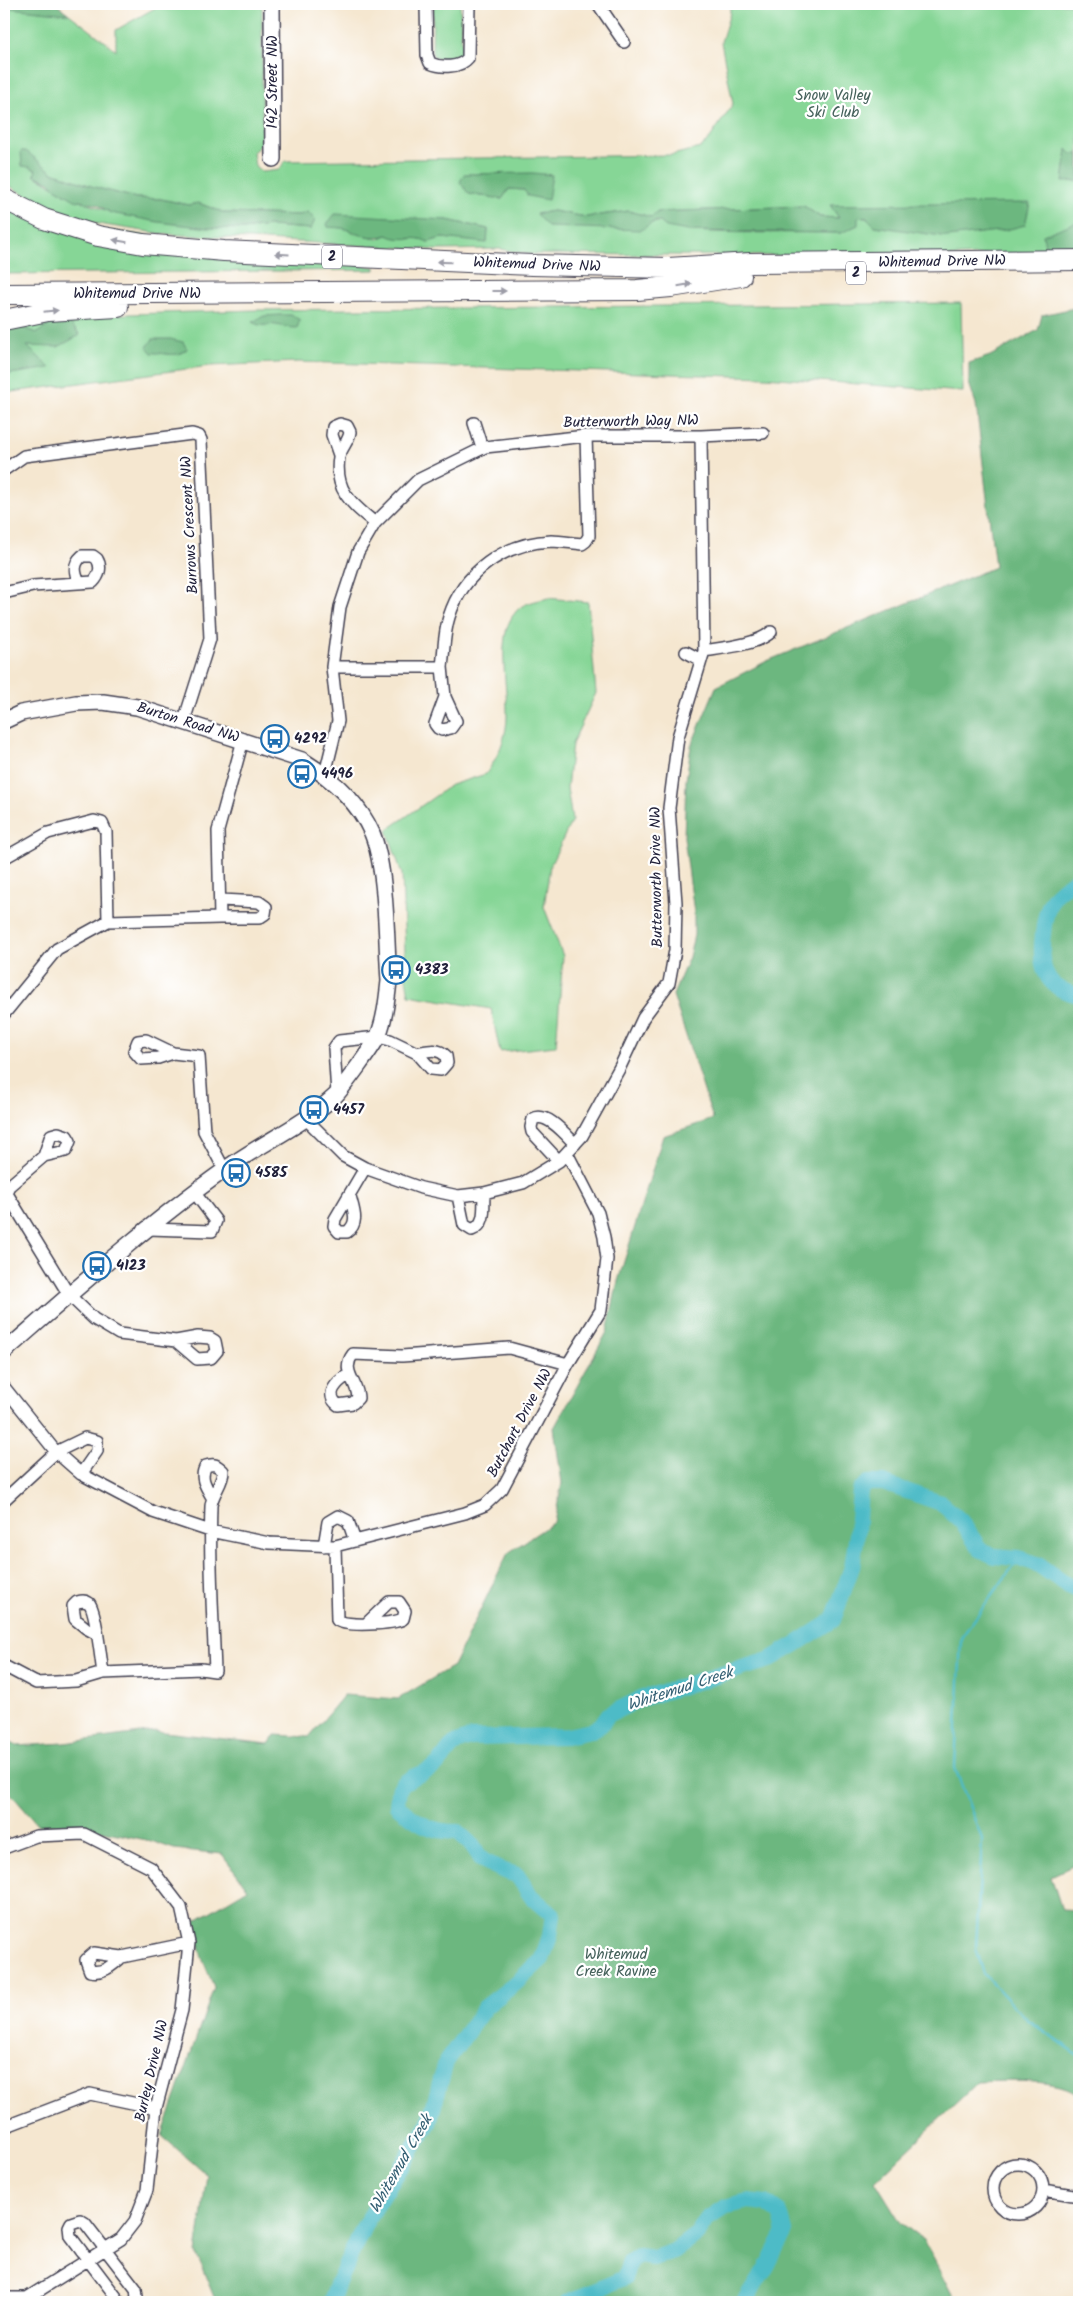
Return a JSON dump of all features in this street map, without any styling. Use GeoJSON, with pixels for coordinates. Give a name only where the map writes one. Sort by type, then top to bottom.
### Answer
{"type":"FeatureCollection","features":[{"type":"Feature","properties":{"kind":"highway","name":"Whitemud Drive NW"},"geometry":{"type":"LineString","coordinates":[[4,199],[16,206],[72,229],[118,241],[170,247],[437,262],[668,268],[751,263],[1078,264]]}},
{"type":"Feature","properties":{"kind":"highway","name":"Whitemud Drive NW"},"geometry":{"type":"LineString","coordinates":[[4,294],[637,290],[671,287],[720,278],[770,274],[1078,264]]}},
{"type":"Feature","properties":{"kind":"highway"},"geometry":{"type":"LineString","coordinates":[[4,281],[522,277],[668,268]]}},
{"type":"Feature","properties":{"kind":"highway"},"geometry":{"type":"LineString","coordinates":[[4,320],[48,311],[318,301],[415,292]]}},
{"type":"Feature","properties":{"kind":"street","name":"142 Street NW"},"geometry":{"type":"LineString","coordinates":[[272,4],[273,159]]}},
{"type":"Feature","properties":{"kind":"street"},"geometry":{"type":"LineString","coordinates":[[426,4],[426,55],[430,63],[437,65],[461,65],[468,58],[469,4]]}},
{"type":"Feature","properties":{"kind":"street"},"geometry":{"type":"LineString","coordinates":[[598,4],[624,42]]}},
{"type":"Feature","properties":{"kind":"street"},"geometry":{"type":"LineString","coordinates":[[474,423],[482,448]]}},
{"type":"Feature","properties":{"kind":"street","name":"Butterworth Way NW"},"geometry":{"type":"LineString","coordinates":[[325,774],[338,722],[332,667],[340,607],[358,552],[375,523],[418,480],[482,448],[586,436],[701,436],[763,433]]}},
{"type":"Feature","properties":{"kind":"street","name":"Burrows Crescent NW"},"geometry":{"type":"LineString","coordinates":[[4,470],[24,456],[192,434],[199,436],[201,440],[210,639],[184,721]]}},
{"type":"Feature","properties":{"kind":"street"},"geometry":{"type":"LineString","coordinates":[[444,697],[442,667],[448,618],[460,592],[476,571],[496,556],[522,546],[553,541],[582,544],[589,536],[586,436]]}},
{"type":"Feature","properties":{"kind":"street","name":"Butterworth Drive NW"},"geometry":{"type":"LineString","coordinates":[[306,1118],[342,1156],[365,1168],[421,1188],[458,1196],[484,1193],[523,1183],[563,1157],[582,1136],[608,1090],[643,1018],[669,983],[675,950],[676,903],[669,808],[678,737],[702,656],[701,436]]}},
{"type":"Feature","properties":{"kind":"street"},"geometry":{"type":"LineString","coordinates":[[339,455],[341,485],[344,496],[375,523]]}},
{"type":"Feature","properties":{"kind":"street"},"geometry":{"type":"LineString","coordinates":[[4,593],[32,586],[78,582]]}},
{"type":"Feature","properties":{"kind":"street"},"geometry":{"type":"LineString","coordinates":[[686,652],[702,656],[765,636],[771,632]]}},
{"type":"Feature","properties":{"kind":"street"},"geometry":{"type":"LineString","coordinates":[[332,667],[442,667]]}},
{"type":"Feature","properties":{"kind":"street","name":"Burton Road NW"},"geometry":{"type":"LineString","coordinates":[[4,721],[21,713],[48,706],[103,702],[137,706],[302,760],[325,774],[342,790],[372,833],[379,858],[389,981],[387,999],[378,1037],[336,1094],[306,1118],[224,1169],[194,1192],[69,1295],[4,1352]]}},
{"type":"Feature","properties":{"kind":"street"},"geometry":{"type":"LineString","coordinates":[[220,918],[218,831],[243,740]]}},
{"type":"Feature","properties":{"kind":"street"},"geometry":{"type":"LineString","coordinates":[[4,858],[48,832],[94,821],[102,823],[106,832],[108,921]]}},
{"type":"Feature","properties":{"kind":"street"},"geometry":{"type":"LineString","coordinates":[[4,1014],[57,949],[108,921],[259,918],[265,914],[265,904],[259,902],[220,900]]}},
{"type":"Feature","properties":{"kind":"street"},"geometry":{"type":"LineString","coordinates":[[336,1094],[336,1044],[343,1040],[378,1037],[417,1053]]}},
{"type":"Feature","properties":{"kind":"street"},"geometry":{"type":"LineString","coordinates":[[173,1053],[199,1056],[204,1131],[224,1169]]}},
{"type":"Feature","properties":{"kind":"street"},"geometry":{"type":"LineString","coordinates":[[563,1157],[532,1132],[533,1120],[543,1117],[550,1120],[575,1144]]}},
{"type":"Feature","properties":{"kind":"street"},"geometry":{"type":"LineString","coordinates":[[44,1156],[9,1186],[6,1192],[69,1295],[94,1320],[119,1334],[176,1342]]}},
{"type":"Feature","properties":{"kind":"street","name":"Butchart Drive NW"},"geometry":{"type":"LineString","coordinates":[[4,1387],[56,1452],[81,1474],[153,1512],[210,1531],[269,1543],[329,1546],[465,1513],[486,1505],[502,1489],[568,1364],[601,1310],[606,1259],[598,1213],[563,1157]]}},
{"type":"Feature","properties":{"kind":"street"},"geometry":{"type":"LineString","coordinates":[[350,1196],[365,1168]]}},
{"type":"Feature","properties":{"kind":"street"},"geometry":{"type":"LineString","coordinates":[[149,1229],[212,1231],[216,1221],[194,1192]]}},
{"type":"Feature","properties":{"kind":"street"},"geometry":{"type":"LineString","coordinates":[[458,1196],[464,1225],[472,1230],[479,1227],[482,1222],[484,1193]]}},
{"type":"Feature","properties":{"kind":"street","name":"Butchart Drive NW"},"geometry":{"type":"LineString","coordinates":[[348,1375],[350,1358],[353,1354],[402,1356],[509,1348],[568,1364]]}},
{"type":"Feature","properties":{"kind":"street"},"geometry":{"type":"LineString","coordinates":[[4,1500],[56,1452],[85,1438],[96,1441],[97,1451],[81,1474]]}},
{"type":"Feature","properties":{"kind":"street"},"geometry":{"type":"LineString","coordinates":[[4,1666],[36,1683],[76,1681],[103,1673],[201,1669],[215,1671],[210,1531],[212,1498]]}},
{"type":"Feature","properties":{"kind":"street"},"geometry":{"type":"LineString","coordinates":[[355,1541],[348,1521],[338,1516],[328,1522],[337,1620],[341,1623],[367,1623]]}},
{"type":"Feature","properties":{"kind":"street"},"geometry":{"type":"LineString","coordinates":[[97,1634],[103,1673]]}},
{"type":"Feature","properties":{"kind":"street","name":"Burley Drive NW"},"geometry":{"type":"LineString","coordinates":[[4,1848],[36,1836],[84,1834],[151,1868],[181,1907],[189,1944],[182,2010],[156,2108],[147,2190],[135,2222],[121,2239],[26,2298],[4,2298]]}},
{"type":"Feature","properties":{"kind":"street"},"geometry":{"type":"LineString","coordinates":[[122,1957],[189,1944]]}},
{"type":"Feature","properties":{"kind":"street"},"geometry":{"type":"LineString","coordinates":[[4,2127],[90,2094],[156,2108]]}},
{"type":"Feature","properties":{"kind":"street"},"geometry":{"type":"LineString","coordinates":[[1016,2164],[1025,2165],[1039,2174],[1044,2190],[1038,2205],[1032,2211],[1016,2214],[1001,2208],[996,2202],[993,2186],[1001,2171],[1016,2164]]}},
{"type":"Feature","properties":{"kind":"street"},"geometry":{"type":"LineString","coordinates":[[1044,2190],[1079,2196]]}},
{"type":"Feature","properties":{"kind":"street"},"geometry":{"type":"LineString","coordinates":[[120,2302],[70,2236],[69,2227],[71,2223],[80,2220],[85,2223],[136,2289],[138,2296],[134,2302]]}},
{"type":"Feature","properties":{"kind":"green space","name":"Snow Valley Ski Club"},"geometry":{"type":"Polygon","coordinates":[[[4,4],[56,4],[116,50],[116,30],[162,4],[262,4],[262,144],[253,152],[255,166],[262,172],[279,170],[285,161],[672,155],[700,148],[708,141],[733,104],[721,42],[730,13],[730,4],[1079,4],[1079,221],[1064,250],[1079,249],[1079,252],[934,257],[527,254],[501,249],[436,250],[163,234],[98,224],[49,208],[4,183],[4,4]],[[30,167],[36,170],[35,176],[64,194],[111,213],[243,229],[270,226],[311,229],[308,212],[300,215],[225,213],[198,203],[189,205],[161,199],[136,198],[94,187],[52,172],[45,167],[30,167]],[[552,176],[469,194],[502,199],[509,189],[524,190],[552,176]],[[804,206],[658,212],[651,217],[629,211],[586,217],[553,211],[536,214],[651,223],[661,222],[691,231],[748,233],[841,233],[858,217],[867,218],[875,226],[909,230],[831,206],[840,218],[820,217],[804,206]],[[447,220],[348,230],[378,239],[387,235],[409,239],[420,237],[428,242],[442,238],[487,242],[488,229],[447,220]]]}},
{"type":"Feature","properties":{"kind":"green space"},"geometry":{"type":"Polygon","coordinates":[[[4,4],[56,4],[69,14],[10,8],[4,7],[4,4]]]}},
{"type":"Feature","properties":{"kind":"green space"},"geometry":{"type":"Polygon","coordinates":[[[436,4],[460,4],[462,52],[460,57],[438,59],[434,57],[432,52],[433,9],[436,4]]]}},
{"type":"Feature","properties":{"kind":"green space"},"geometry":{"type":"Polygon","coordinates":[[[1067,149],[1072,154],[1079,154],[1079,181],[1063,182],[1067,149]]]}},
{"type":"Feature","properties":{"kind":"green space"},"geometry":{"type":"Polygon","coordinates":[[[21,151],[26,151],[52,172],[94,187],[136,198],[161,199],[189,205],[198,203],[225,213],[300,215],[308,212],[315,220],[311,229],[270,226],[243,229],[209,228],[158,222],[111,213],[98,205],[75,200],[55,188],[49,182],[34,175],[36,170],[22,166],[21,151]]]}},
{"type":"Feature","properties":{"kind":"green space"},"geometry":{"type":"Polygon","coordinates":[[[533,173],[552,175],[548,200],[528,196],[524,190],[509,189],[502,199],[469,194],[460,182],[464,174],[533,173]]]}},
{"type":"Feature","properties":{"kind":"green space"},"geometry":{"type":"Polygon","coordinates":[[[1030,203],[1025,225],[1006,230],[948,237],[875,226],[867,218],[858,217],[858,225],[841,233],[688,231],[666,227],[659,221],[651,223],[642,230],[548,227],[536,214],[553,211],[586,217],[629,211],[651,217],[658,212],[804,206],[820,217],[839,218],[830,205],[1030,203]]]}},
{"type":"Feature","properties":{"kind":"green space"},"geometry":{"type":"Polygon","coordinates":[[[4,206],[26,219],[375,267],[375,270],[4,274],[4,206]]]}},
{"type":"Feature","properties":{"kind":"green space"},"geometry":{"type":"Polygon","coordinates":[[[335,214],[447,220],[488,229],[487,243],[442,238],[428,242],[387,235],[368,236],[344,228],[328,227],[327,224],[335,214]]]}},
{"type":"Feature","properties":{"kind":"green space"},"geometry":{"type":"Polygon","coordinates":[[[1079,221],[1079,249],[1064,250],[1045,246],[1043,235],[1079,221]]]}},
{"type":"Feature","properties":{"kind":"green space"},"geometry":{"type":"Polygon","coordinates":[[[961,303],[963,392],[765,377],[298,362],[210,366],[4,393],[4,328],[35,320],[98,315],[256,310],[961,303]]]}},
{"type":"Feature","properties":{"kind":"green space","name":"Whitemud Creek Ravine"},"geometry":{"type":"Polygon","coordinates":[[[1079,307],[1079,1863],[1051,1876],[1062,1910],[1079,1911],[1079,2096],[1072,2090],[1047,2083],[1016,2081],[978,2082],[875,2181],[901,2223],[924,2240],[956,2302],[216,2302],[196,2253],[207,2175],[162,2136],[214,1987],[202,1958],[193,1922],[248,1889],[222,1854],[174,1849],[151,1841],[84,1827],[38,1825],[4,1786],[4,1739],[17,1746],[64,1743],[156,1731],[269,1744],[275,1735],[309,1737],[344,1695],[398,1699],[453,1666],[508,1553],[554,1522],[562,1483],[554,1428],[607,1332],[618,1281],[663,1136],[713,1119],[673,995],[689,957],[694,935],[694,913],[684,837],[686,780],[691,746],[716,687],[767,661],[995,567],[976,404],[969,383],[969,363],[990,356],[1038,330],[1042,315],[1079,307]]]}},
{"type":"Feature","properties":{"kind":"green space"},"geometry":{"type":"Polygon","coordinates":[[[291,315],[300,320],[297,328],[260,325],[252,322],[264,316],[291,315]]]}},
{"type":"Feature","properties":{"kind":"green space"},"geometry":{"type":"Polygon","coordinates":[[[61,317],[66,318],[80,335],[58,347],[27,346],[50,368],[4,375],[4,328],[14,325],[37,333],[61,317]]]}},
{"type":"Feature","properties":{"kind":"green space"},"geometry":{"type":"Polygon","coordinates":[[[153,339],[170,339],[183,342],[187,349],[179,354],[152,353],[147,347],[153,339]]]}},
{"type":"Feature","properties":{"kind":"green space"},"geometry":{"type":"Polygon","coordinates":[[[548,598],[588,602],[596,693],[572,744],[567,788],[572,820],[550,866],[544,907],[563,956],[556,1046],[500,1052],[491,1009],[409,995],[406,978],[402,874],[387,830],[451,785],[486,774],[499,752],[506,728],[504,646],[506,630],[512,617],[522,606],[548,598]]]}},
{"type":"Feature","properties":{"kind":"waterway","name":"Whitemud Creek"},"geometry":{"type":"LineString","coordinates":[[1079,878],[1061,890],[1050,904],[1044,925],[1042,945],[1043,965],[1051,981],[1067,992],[1079,995]]}},
{"type":"Feature","properties":{"kind":"waterway","name":"Whitemud Creek"},"geometry":{"type":"LineString","coordinates":[[331,2302],[338,2282],[365,2224],[429,2123],[446,2062],[485,2007],[515,1984],[542,1959],[550,1936],[553,1915],[531,1896],[517,1875],[482,1860],[472,1845],[458,1832],[448,1832],[432,1828],[411,1817],[397,1806],[399,1791],[403,1784],[434,1767],[452,1747],[462,1741],[472,1738],[567,1736],[591,1731],[601,1725],[608,1715],[640,1699],[769,1660],[796,1644],[833,1620],[852,1567],[857,1534],[860,1490],[868,1483],[883,1483],[941,1503],[961,1521],[980,1549],[994,1556],[1019,1558],[1037,1564],[1070,1587],[1079,1591]]}},
{"type":"Feature","properties":{"kind":"waterway"},"geometry":{"type":"LineString","coordinates":[[1019,1558],[961,1638],[955,1768],[982,1839],[976,1948],[984,1974],[1026,2019],[1079,2055]]}},
{"type":"Feature","properties":{"kind":"waterway","name":"Whitemud Creek"},"geometry":{"type":"LineString","coordinates":[[568,2302],[624,2278],[630,2262],[638,2256],[654,2258],[674,2251],[697,2234],[707,2219],[725,2207],[748,2201],[766,2203],[780,2213],[785,2231],[766,2268],[744,2302]]}},
{"type":"Feature","properties":{"kind":"place","name":"4292"},"geometry":{"type":"Point","coordinates":[275,739]}},
{"type":"Feature","properties":{"kind":"place","name":"4496"},"geometry":{"type":"Point","coordinates":[302,774]}},
{"type":"Feature","properties":{"kind":"place","name":"4383"},"geometry":{"type":"Point","coordinates":[396,970]}},
{"type":"Feature","properties":{"kind":"place","name":"4457"},"geometry":{"type":"Point","coordinates":[314,1110]}},
{"type":"Feature","properties":{"kind":"place","name":"4585"},"geometry":{"type":"Point","coordinates":[236,1173]}},
{"type":"Feature","properties":{"kind":"place","name":"4123"},"geometry":{"type":"Point","coordinates":[97,1266]}}]}
